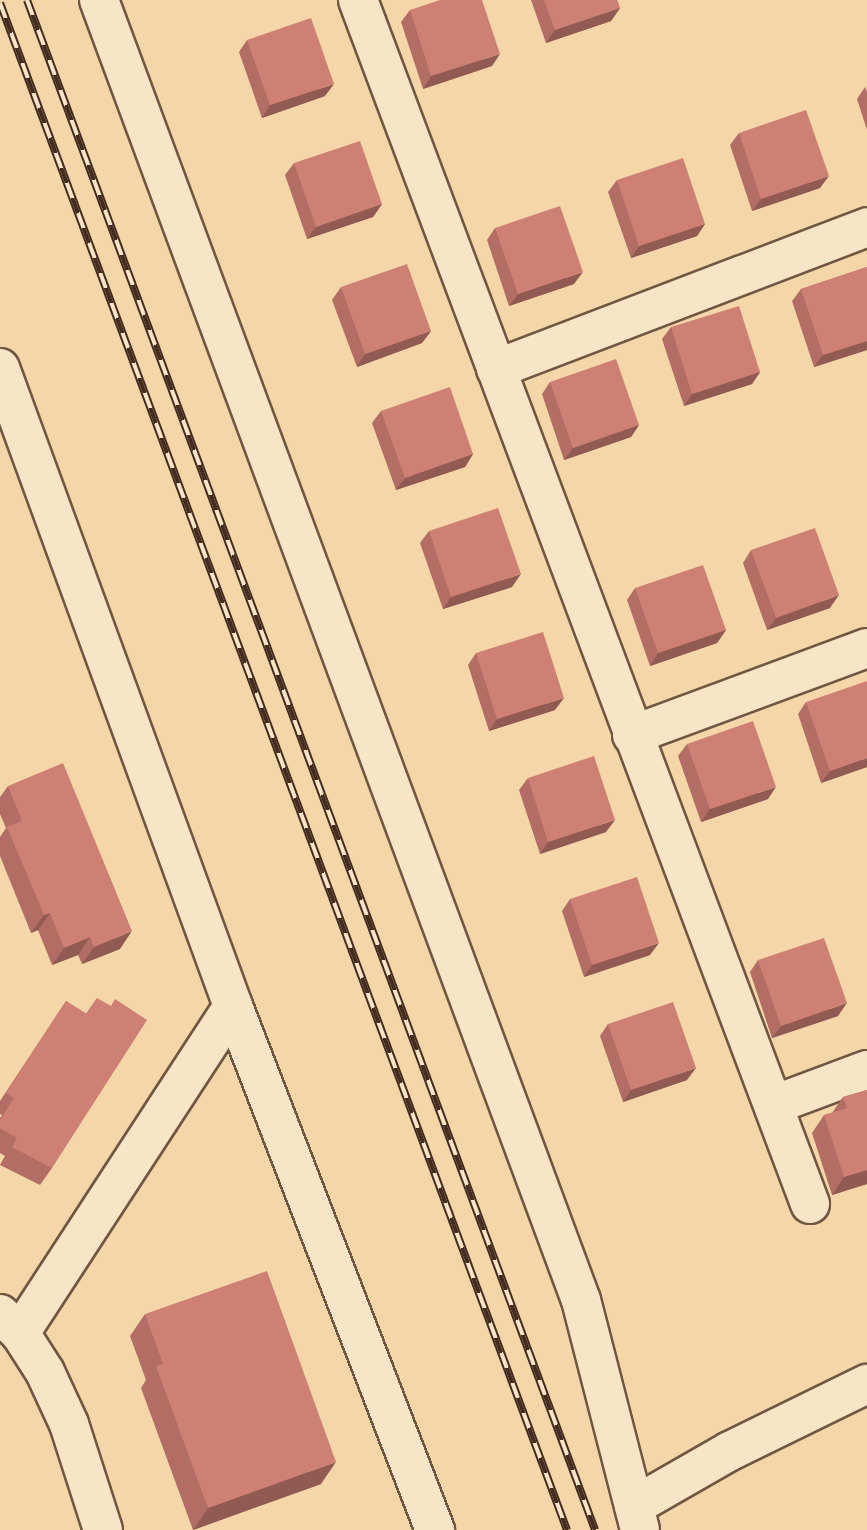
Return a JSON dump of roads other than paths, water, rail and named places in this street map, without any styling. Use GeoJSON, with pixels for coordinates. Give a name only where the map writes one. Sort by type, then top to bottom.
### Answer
{"type":"FeatureCollection","features":[{"type":"Feature","properties":{"kind":"street"},"geometry":{"type":"LineString","coordinates":[[99,0],[581,1300],[637,1518],[730,1451],[867,1384]]}},
{"type":"Feature","properties":{"kind":"street"},"geometry":{"type":"LineString","coordinates":[[358,0],[632,735],[776,1104],[810,1204]]}},
{"type":"Feature","properties":{"kind":"street"},"geometry":{"type":"LineString","coordinates":[[496,369],[867,227]]}},
{"type":"Feature","properties":{"kind":"street"},"geometry":{"type":"LineString","coordinates":[[0,368],[6,400],[233,1006],[435,1530]]}},
{"type":"Feature","properties":{"kind":"street"},"geometry":{"type":"LineString","coordinates":[[632,735],[867,648]]}},
{"type":"Feature","properties":{"kind":"street"},"geometry":{"type":"LineString","coordinates":[[103,1530],[69,1424],[10,1324],[233,1006]]}},
{"type":"Feature","properties":{"kind":"street"},"geometry":{"type":"LineString","coordinates":[[776,1104],[867,1070]]}},
{"type":"Feature","properties":{"kind":"railway"},"geometry":{"type":"LineString","coordinates":[[27,0],[595,1530]]}},
{"type":"Feature","properties":{"kind":"railway"},"geometry":{"type":"LineString","coordinates":[[0,3],[567,1530]]}}]}
